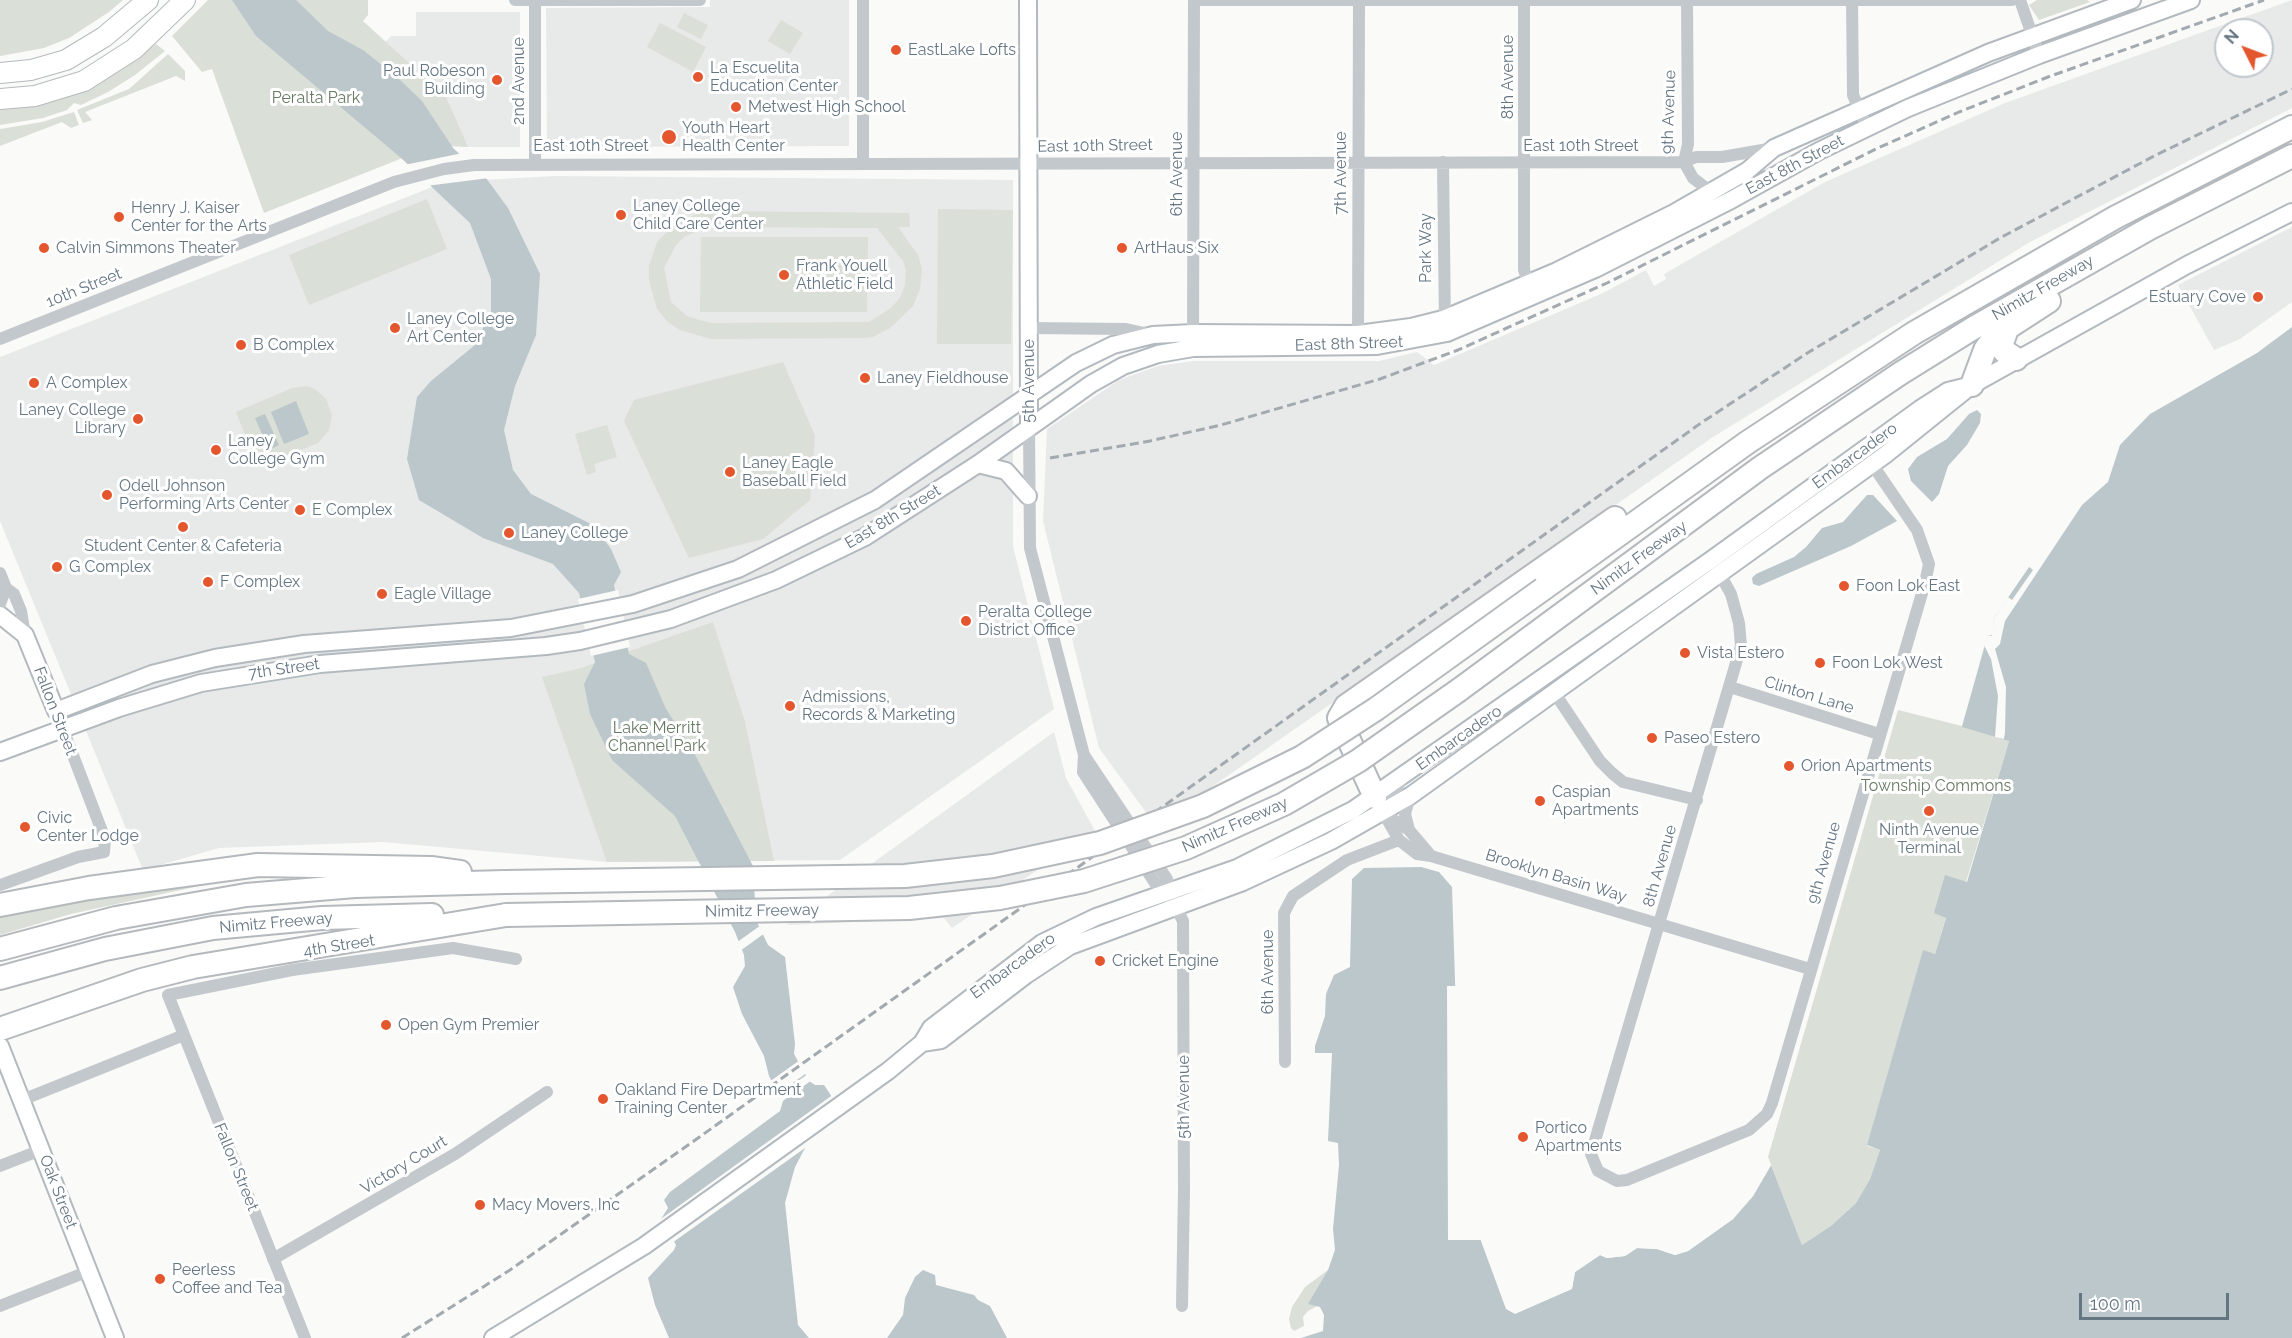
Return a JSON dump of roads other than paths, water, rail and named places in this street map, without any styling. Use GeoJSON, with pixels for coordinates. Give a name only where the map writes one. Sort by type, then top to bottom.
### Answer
{"type":"FeatureCollection","features":[{"type":"Feature","properties":{"kind":"highway","name":"Nimitz Freeway"},"geometry":{"type":"LineString","coordinates":[[3,948],[127,916],[246,896],[355,886],[926,874],[1014,863],[1100,843],[1203,806],[1302,757],[1376,709],[1713,466],[1914,333],[2037,261],[2292,127]]}},
{"type":"Feature","properties":{"kind":"highway","name":"Nimitz Freeway"},"geometry":{"type":"LineString","coordinates":[[9,975],[127,944],[252,923],[366,916],[909,908],[1021,895],[1115,872],[1213,837],[1312,789],[1394,737],[1760,468],[1830,419],[1975,327],[2150,228],[2292,156]]}},
{"type":"Feature","properties":{"kind":"highway"},"geometry":{"type":"LineString","coordinates":[[1972,385],[1985,350],[1995,336],[2109,266],[2150,228]]}},
{"type":"Feature","properties":{"kind":"highway"},"geometry":{"type":"LineString","coordinates":[[2008,326],[2001,340],[2001,346],[2004,351],[2016,359]]}},
{"type":"Feature","properties":{"kind":"highway"},"geometry":{"type":"LineString","coordinates":[[1378,805],[1339,718],[1346,706],[1633,507],[1728,445],[1821,393]]}},
{"type":"Feature","properties":{"kind":"highway"},"geometry":{"type":"LineString","coordinates":[[0,905],[89,888],[258,865],[431,868],[505,882]]}},
{"type":"Feature","properties":{"kind":"highway"},"geometry":{"type":"LineString","coordinates":[[0,1029],[142,981],[193,967],[506,915]]}},
{"type":"Feature","properties":{"kind":"main road"},"geometry":{"type":"LineString","coordinates":[[0,73],[31,70],[66,60],[104,37],[148,0]]}},
{"type":"Feature","properties":{"kind":"main road"},"geometry":{"type":"LineString","coordinates":[[0,99],[35,96],[84,81],[134,50],[185,0]]}},
{"type":"Feature","properties":{"kind":"main road","name":"5th Avenue"},"geometry":{"type":"LineString","coordinates":[[1028,0],[1029,426]]}},
{"type":"Feature","properties":{"kind":"main road","name":"East 8th Street"},"geometry":{"type":"LineString","coordinates":[[572,618],[633,604],[738,568],[819,529],[875,500],[1096,352],[1132,339],[1153,335],[1193,340],[1358,340],[1411,327],[1445,326],[1731,200],[1867,127],[2039,55],[2190,0]]}},
{"type":"Feature","properties":{"kind":"main road","name":"East 8th Street"},"geometry":{"type":"LineString","coordinates":[[1531,290],[1747,171],[1774,148],[2032,36],[2119,2]]}},
{"type":"Feature","properties":{"kind":"main road","name":"Embarcadero"},"geometry":{"type":"LineString","coordinates":[[1173,900],[1284,864],[1378,805],[1403,777],[1872,464],[1972,385],[2187,265],[2292,212]]}},
{"type":"Feature","properties":{"kind":"main road","name":"East 8th Street"},"geometry":{"type":"LineString","coordinates":[[580,641],[640,627],[717,603],[803,568],[865,537],[978,464],[1091,384],[1123,366],[1193,340]]}},
{"type":"Feature","properties":{"kind":"main road","name":"Embarcadero"},"geometry":{"type":"LineString","coordinates":[[483,1338],[499,1334],[644,1246],[851,1098],[922,1043],[941,1040],[1026,975],[1070,946],[1173,900],[1342,816],[1410,796],[1554,692],[1920,409],[1948,391],[1972,385]]}},
{"type":"Feature","properties":{"kind":"main road"},"geometry":{"type":"LineString","coordinates":[[978,464],[1006,471],[1028,496]]}},
{"type":"Feature","properties":{"kind":"main road"},"geometry":{"type":"LineString","coordinates":[[0,615],[26,635]]}},
{"type":"Feature","properties":{"kind":"main road","name":"7th Street"},"geometry":{"type":"LineString","coordinates":[[54,707],[152,674],[215,658],[304,644],[511,628],[572,618]]}},
{"type":"Feature","properties":{"kind":"main road","name":"Fallon Street"},"geometry":{"type":"LineString","coordinates":[[26,635],[54,707]]}},
{"type":"Feature","properties":{"kind":"main road","name":"7th Street"},"geometry":{"type":"LineString","coordinates":[[0,751],[154,696],[201,683],[320,664],[515,650],[580,641]]}},
{"type":"Feature","properties":{"kind":"main road"},"geometry":{"type":"LineString","coordinates":[[0,751],[34,734],[43,726],[54,707]]}},
{"type":"Feature","properties":{"kind":"main road","name":"Oak Street"},"geometry":{"type":"LineString","coordinates":[[0,1046],[115,1338]]}},
{"type":"Feature","properties":{"kind":"street"},"geometry":{"type":"LineString","coordinates":[[515,0],[700,0]]}},
{"type":"Feature","properties":{"kind":"street","name":"2nd Avenue"},"geometry":{"type":"LineString","coordinates":[[535,0],[535,163]]}},
{"type":"Feature","properties":{"kind":"street"},"geometry":{"type":"LineString","coordinates":[[863,0],[863,163]]}},
{"type":"Feature","properties":{"kind":"street"},"geometry":{"type":"LineString","coordinates":[[1194,0],[2012,0]]}},
{"type":"Feature","properties":{"kind":"street","name":"6th Avenue"},"geometry":{"type":"LineString","coordinates":[[1193,340],[1194,0]]}},
{"type":"Feature","properties":{"kind":"street","name":"7th Avenue"},"geometry":{"type":"LineString","coordinates":[[1358,340],[1359,0]]}},
{"type":"Feature","properties":{"kind":"street","name":"8th Avenue"},"geometry":{"type":"LineString","coordinates":[[1524,0],[1524,270],[1531,290]]}},
{"type":"Feature","properties":{"kind":"street","name":"9th Avenue"},"geometry":{"type":"LineString","coordinates":[[1687,0],[1688,144],[1684,162],[1693,178],[1711,192],[1731,200]]}},
{"type":"Feature","properties":{"kind":"street"},"geometry":{"type":"LineString","coordinates":[[1852,0],[1853,95],[1867,127]]}},
{"type":"Feature","properties":{"kind":"street"},"geometry":{"type":"LineString","coordinates":[[2020,0],[2039,55]]}},
{"type":"Feature","properties":{"kind":"street","name":"East 10th Street"},"geometry":{"type":"LineString","coordinates":[[416,175],[444,169],[504,163],[1684,162],[1696,157],[1722,157],[1774,148]]}},
{"type":"Feature","properties":{"kind":"street","name":"Park Way"},"geometry":{"type":"LineString","coordinates":[[1443,162],[1445,326]]}},
{"type":"Feature","properties":{"kind":"street","name":"10th Street"},"geometry":{"type":"LineString","coordinates":[[0,339],[416,175]]}},
{"type":"Feature","properties":{"kind":"street","name":"East 8th Street"},"geometry":{"type":"LineString","coordinates":[[1029,328],[1126,329],[1153,335]]}},
{"type":"Feature","properties":{"kind":"street","name":"5th Avenue"},"geometry":{"type":"LineString","coordinates":[[1029,426],[1030,548],[1084,755],[1167,879],[1183,924],[1182,1306]]}},
{"type":"Feature","properties":{"kind":"street","name":"9th Avenue"},"geometry":{"type":"LineString","coordinates":[[1607,1178],[1627,1180],[1749,1130],[1761,1121],[1772,1103],[1929,564],[1917,530],[1872,464]]}},
{"type":"Feature","properties":{"kind":"street","name":"8th Avenue"},"geometry":{"type":"LineString","coordinates":[[1607,1178],[1592,1163],[1591,1154],[1741,646],[1739,624],[1731,594],[1715,567]]}},
{"type":"Feature","properties":{"kind":"street","name":"Fallon Street"},"geometry":{"type":"LineString","coordinates":[[0,573],[6,588],[14,594],[21,611],[26,635]]}},
{"type":"Feature","properties":{"kind":"street"},"geometry":{"type":"LineString","coordinates":[[0,604],[6,588]]}},
{"type":"Feature","properties":{"kind":"street","name":"Clinton Lane"},"geometry":{"type":"LineString","coordinates":[[1730,687],[1879,734]]}},
{"type":"Feature","properties":{"kind":"street"},"geometry":{"type":"LineString","coordinates":[[1554,692],[1600,761],[1611,773],[1623,782],[1696,800]]}},
{"type":"Feature","properties":{"kind":"street","name":"Fallon Street"},"geometry":{"type":"LineString","coordinates":[[0,885],[78,857],[104,852],[105,839],[54,707]]}},
{"type":"Feature","properties":{"kind":"street"},"geometry":{"type":"LineString","coordinates":[[1409,830],[1405,814],[1410,796]]}},
{"type":"Feature","properties":{"kind":"street"},"geometry":{"type":"LineString","coordinates":[[1378,805],[1409,830],[1431,856]]}},
{"type":"Feature","properties":{"kind":"street","name":"Brooklyn Basin Way"},"geometry":{"type":"LineString","coordinates":[[1378,805],[1399,840],[1417,854],[1431,856],[1810,969]]}},
{"type":"Feature","properties":{"kind":"street","name":"6th Avenue"},"geometry":{"type":"LineString","coordinates":[[1285,1062],[1284,912],[1293,896],[1347,860],[1399,840]]}},
{"type":"Feature","properties":{"kind":"street","name":"4th Street"},"geometry":{"type":"LineString","coordinates":[[168,995],[292,970],[453,948],[516,959]]}},
{"type":"Feature","properties":{"kind":"street","name":"Fallon Street"},"geometry":{"type":"LineString","coordinates":[[168,995],[305,1338]]}},
{"type":"Feature","properties":{"kind":"street"},"geometry":{"type":"LineString","coordinates":[[22,1100],[184,1035]]}},
{"type":"Feature","properties":{"kind":"street","name":"Victory Court"},"geometry":{"type":"LineString","coordinates":[[273,1259],[455,1154],[547,1092]]}},
{"type":"Feature","properties":{"kind":"street"},"geometry":{"type":"LineString","coordinates":[[0,1166],[41,1150]]}},
{"type":"Feature","properties":{"kind":"street"},"geometry":{"type":"LineString","coordinates":[[0,1306],[89,1271]]}},
{"type":"Feature","properties":{"kind":"railway"},"geometry":{"type":"LineString","coordinates":[[1050,458],[1150,441],[1221,425],[1380,379],[1458,350],[1607,283],[1878,148],[1959,112],[2048,77],[2264,0]]}},
{"type":"Feature","properties":{"kind":"railway"},"geometry":{"type":"LineString","coordinates":[[402,1338],[510,1270],[691,1143],[1701,423],[1809,352],[2000,238],[2154,156],[2292,89]]}},
{"type":"Feature","properties":{"kind":"place","name":"EastLake Lofts"},"geometry":{"type":"Point","coordinates":[896,50]}},
{"type":"Feature","properties":{"kind":"place","name":"La Escuelita Education Center"},"geometry":{"type":"Point","coordinates":[698,77]}},
{"type":"Feature","properties":{"kind":"place","name":"Paul Robeson Building"},"geometry":{"type":"Point","coordinates":[497,80]}},
{"type":"Feature","properties":{"kind":"place","name":"Metwest High School"},"geometry":{"type":"Point","coordinates":[736,107]}},
{"type":"Feature","properties":{"kind":"place","name":"Youth Heart Health Center"},"geometry":{"type":"Point","coordinates":[669,137]}},
{"type":"Feature","properties":{"kind":"place","name":"Laney College Child Care Center"},"geometry":{"type":"Point","coordinates":[621,215]}},
{"type":"Feature","properties":{"kind":"place","name":"Henry J. Kaiser Center for the Arts"},"geometry":{"type":"Point","coordinates":[119,217]}},
{"type":"Feature","properties":{"kind":"place","name":"Calvin Simmons Theater"},"geometry":{"type":"Point","coordinates":[44,248]}},
{"type":"Feature","properties":{"kind":"place","name":"ArtHaus Six"},"geometry":{"type":"Point","coordinates":[1122,248]}},
{"type":"Feature","properties":{"kind":"place","name":"Frank Youell Athletic Field"},"geometry":{"type":"Point","coordinates":[784,275]}},
{"type":"Feature","properties":{"kind":"place","name":"Estuary Cove"},"geometry":{"type":"Point","coordinates":[2258,297]}},
{"type":"Feature","properties":{"kind":"place","name":"Laney College Art Center"},"geometry":{"type":"Point","coordinates":[395,328]}},
{"type":"Feature","properties":{"kind":"place","name":"B Complex"},"geometry":{"type":"Point","coordinates":[241,345]}},
{"type":"Feature","properties":{"kind":"place","name":"Laney Fieldhouse"},"geometry":{"type":"Point","coordinates":[865,378]}},
{"type":"Feature","properties":{"kind":"place","name":"A Complex"},"geometry":{"type":"Point","coordinates":[34,383]}},
{"type":"Feature","properties":{"kind":"place","name":"Laney College Library"},"geometry":{"type":"Point","coordinates":[138,419]}},
{"type":"Feature","properties":{"kind":"place","name":"Laney College Gym"},"geometry":{"type":"Point","coordinates":[216,450]}},
{"type":"Feature","properties":{"kind":"place","name":"Laney Eagle Baseball Field"},"geometry":{"type":"Point","coordinates":[730,472]}},
{"type":"Feature","properties":{"kind":"place","name":"Odell Johnson Performing Arts Center"},"geometry":{"type":"Point","coordinates":[107,495]}},
{"type":"Feature","properties":{"kind":"place","name":"E Complex"},"geometry":{"type":"Point","coordinates":[300,510]}},
{"type":"Feature","properties":{"kind":"place","name":"Student Center & Cafeteria"},"geometry":{"type":"Point","coordinates":[183,527]}},
{"type":"Feature","properties":{"kind":"place","name":"Laney College"},"geometry":{"type":"Point","coordinates":[509,533]}},
{"type":"Feature","properties":{"kind":"place","name":"G Complex"},"geometry":{"type":"Point","coordinates":[57,567]}},
{"type":"Feature","properties":{"kind":"place","name":"F Complex"},"geometry":{"type":"Point","coordinates":[208,582]}},
{"type":"Feature","properties":{"kind":"place","name":"Foon Lok East"},"geometry":{"type":"Point","coordinates":[1844,586]}},
{"type":"Feature","properties":{"kind":"place","name":"Eagle Village"},"geometry":{"type":"Point","coordinates":[382,594]}},
{"type":"Feature","properties":{"kind":"place","name":"Peralta College District Office"},"geometry":{"type":"Point","coordinates":[966,621]}},
{"type":"Feature","properties":{"kind":"place","name":"Vista Estero"},"geometry":{"type":"Point","coordinates":[1685,653]}},
{"type":"Feature","properties":{"kind":"place","name":"Foon Lok West"},"geometry":{"type":"Point","coordinates":[1820,663]}},
{"type":"Feature","properties":{"kind":"place","name":"Admissions, Records & Marketing"},"geometry":{"type":"Point","coordinates":[790,706]}},
{"type":"Feature","properties":{"kind":"place","name":"Paseo Estero"},"geometry":{"type":"Point","coordinates":[1652,738]}},
{"type":"Feature","properties":{"kind":"place","name":"Orion Apartments"},"geometry":{"type":"Point","coordinates":[1789,766]}},
{"type":"Feature","properties":{"kind":"place","name":"Caspian Apartments"},"geometry":{"type":"Point","coordinates":[1540,801]}},
{"type":"Feature","properties":{"kind":"place","name":"Ninth Avenue Terminal"},"geometry":{"type":"Point","coordinates":[1929,811]}},
{"type":"Feature","properties":{"kind":"place","name":"Civic Center Lodge"},"geometry":{"type":"Point","coordinates":[25,827]}},
{"type":"Feature","properties":{"kind":"place","name":"Cricket Engine"},"geometry":{"type":"Point","coordinates":[1100,961]}},
{"type":"Feature","properties":{"kind":"place","name":"Open Gym Premier"},"geometry":{"type":"Point","coordinates":[386,1025]}},
{"type":"Feature","properties":{"kind":"place","name":"Oakland Fire Department Training Center"},"geometry":{"type":"Point","coordinates":[603,1099]}},
{"type":"Feature","properties":{"kind":"place","name":"Portico Apartments"},"geometry":{"type":"Point","coordinates":[1523,1137]}},
{"type":"Feature","properties":{"kind":"place","name":"Macy Movers, Inc"},"geometry":{"type":"Point","coordinates":[480,1205]}},
{"type":"Feature","properties":{"kind":"place","name":"Peerless Coffee and Tea"},"geometry":{"type":"Point","coordinates":[160,1279]}},
{"type":"Feature","properties":{"kind":"park label","name":"Peralta Park"},"geometry":{"type":"Point","coordinates":[316,98]}},
{"type":"Feature","properties":{"kind":"park label","name":"Lake Merritt Channel Park"},"geometry":{"type":"Point","coordinates":[657,737]}},
{"type":"Feature","properties":{"kind":"park label","name":"Township Commons"},"geometry":{"type":"Point","coordinates":[1936,786]}}]}
